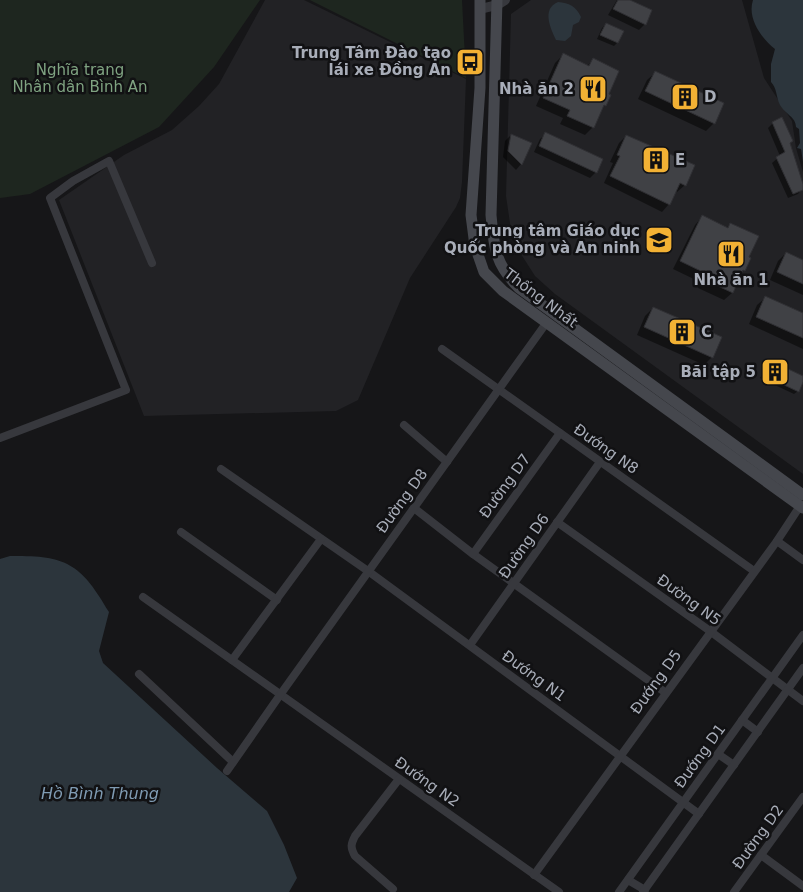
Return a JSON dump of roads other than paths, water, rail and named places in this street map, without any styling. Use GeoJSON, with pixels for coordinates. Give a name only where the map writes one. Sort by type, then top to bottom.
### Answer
{"type":"FeatureCollection","features":[{"type":"Feature","properties":{"kind":"main road","name":"Thống Nhất"},"geometry":{"type":"LineString","coordinates":[[500,2],[490,215],[493,243],[501,266],[519,288],[802,503]]}},
{"type":"Feature","properties":{"kind":"main road","name":"Thống Nhất"},"geometry":{"type":"LineString","coordinates":[[480,4],[480,88],[471,215],[475,246],[484,272],[503,291],[802,503]]}},
{"type":"Feature","properties":{"kind":"main road"},"geometry":{"type":"LineString","coordinates":[[475,246],[493,243]]}},
{"type":"Feature","properties":{"kind":"street"},"geometry":{"type":"LineString","coordinates":[[480,4],[500,2]]}},
{"type":"Feature","properties":{"kind":"street"},"geometry":{"type":"LineString","coordinates":[[0,438],[126,390],[50,198],[73,181],[109,162],[152,262]]}},
{"type":"Feature","properties":{"kind":"street","name":"Đường D8"},"geometry":{"type":"LineString","coordinates":[[227,771],[546,322]]}},
{"type":"Feature","properties":{"kind":"street","name":"Đướng N8"},"geometry":{"type":"LineString","coordinates":[[442,349],[754,571]]}},
{"type":"Feature","properties":{"kind":"street"},"geometry":{"type":"LineString","coordinates":[[404,425],[447,462]]}},
{"type":"Feature","properties":{"kind":"street","name":"Đường D7"},"geometry":{"type":"LineString","coordinates":[[474,554],[560,433]]}},
{"type":"Feature","properties":{"kind":"street","name":"Đường D6"},"geometry":{"type":"LineString","coordinates":[[470,645],[600,462]]}},
{"type":"Feature","properties":{"kind":"street","name":"Đướng N1"},"geometry":{"type":"LineString","coordinates":[[221,469],[368,571],[699,814]]}},
{"type":"Feature","properties":{"kind":"street","name":"Đướng D5"},"geometry":{"type":"LineString","coordinates":[[534,875],[802,503]]}},
{"type":"Feature","properties":{"kind":"street"},"geometry":{"type":"LineString","coordinates":[[414,508],[514,584],[666,693]]}},
{"type":"Feature","properties":{"kind":"street","name":"Đường N5"},"geometry":{"type":"LineString","coordinates":[[557,522],[803,701]]}},
{"type":"Feature","properties":{"kind":"street"},"geometry":{"type":"LineString","coordinates":[[181,532],[278,600]]}},
{"type":"Feature","properties":{"kind":"street"},"geometry":{"type":"LineString","coordinates":[[232,660],[321,540]]}},
{"type":"Feature","properties":{"kind":"street"},"geometry":{"type":"LineString","coordinates":[[776,541],[803,560]]}},
{"type":"Feature","properties":{"kind":"street","name":"Đướng N2"},"geometry":{"type":"LineString","coordinates":[[143,597],[559,892]]}},
{"type":"Feature","properties":{"kind":"street","name":"Đướng D1"},"geometry":{"type":"LineString","coordinates":[[619,892],[803,635]]}},
{"type":"Feature","properties":{"kind":"street"},"geometry":{"type":"LineString","coordinates":[[628,880],[644,891],[803,668]]}},
{"type":"Feature","properties":{"kind":"street"},"geometry":{"type":"LineString","coordinates":[[139,674],[233,762]]}},
{"type":"Feature","properties":{"kind":"street"},"geometry":{"type":"LineString","coordinates":[[742,720],[758,732]]}},
{"type":"Feature","properties":{"kind":"street"},"geometry":{"type":"LineString","coordinates":[[718,754],[734,765]]}},
{"type":"Feature","properties":{"kind":"street"},"geometry":{"type":"LineString","coordinates":[[393,889],[355,856],[351,849],[351,844],[355,836],[399,779]]}},
{"type":"Feature","properties":{"kind":"street","name":"Đường D2"},"geometry":{"type":"LineString","coordinates":[[734,892],[803,797]]}},
{"type":"Feature","properties":{"kind":"street"},"geometry":{"type":"LineString","coordinates":[[761,856],[803,886]]}},
{"type":"Feature","properties":{"kind":"water"},"geometry":{"type":"Polygon","coordinates":[[[753,0],[803,0],[803,162],[801,149],[797,148],[800,143],[799,129],[780,105],[771,82],[771,64],[775,49],[756,27],[752,14],[753,0]]]}},
{"type":"Feature","properties":{"kind":"water"},"geometry":{"type":"Polygon","coordinates":[[[558,2],[572,6],[581,17],[579,22],[573,25],[571,36],[565,41],[556,40],[549,19],[550,9],[558,2]]]}},
{"type":"Feature","properties":{"kind":"water","name":"Hồ Bình Thung"},"geometry":{"type":"Polygon","coordinates":[[[10,556],[29,556],[59,561],[80,573],[90,583],[109,612],[99,651],[103,663],[217,768],[267,811],[284,845],[297,878],[289,892],[0,892],[0,559],[10,556]]]}},
{"type":"Feature","properties":{"kind":"place","name":"Trung Tâm Đào tạo lái xe Đồng An"},"geometry":{"type":"Point","coordinates":[470,62]}},
{"type":"Feature","properties":{"kind":"place","name":"Nhà ăn 2"},"geometry":{"type":"Point","coordinates":[593,89]}},
{"type":"Feature","properties":{"kind":"place","name":"D"},"geometry":{"type":"Point","coordinates":[685,97]}},
{"type":"Feature","properties":{"kind":"place","name":"E"},"geometry":{"type":"Point","coordinates":[656,160]}},
{"type":"Feature","properties":{"kind":"place","name":"Trung tâm Giáo dục Quốc phòng và An ninh"},"geometry":{"type":"Point","coordinates":[659,240]}},
{"type":"Feature","properties":{"kind":"place","name":"Nhà ăn 1"},"geometry":{"type":"Point","coordinates":[731,254]}},
{"type":"Feature","properties":{"kind":"place","name":"C"},"geometry":{"type":"Point","coordinates":[682,332]}},
{"type":"Feature","properties":{"kind":"place","name":"Bãi tập 5"},"geometry":{"type":"Point","coordinates":[775,372]}},
{"type":"Feature","properties":{"kind":"park label","name":"Nghĩa trang Nhân dân Bình An"},"geometry":{"type":"Point","coordinates":[80,78]}}]}
